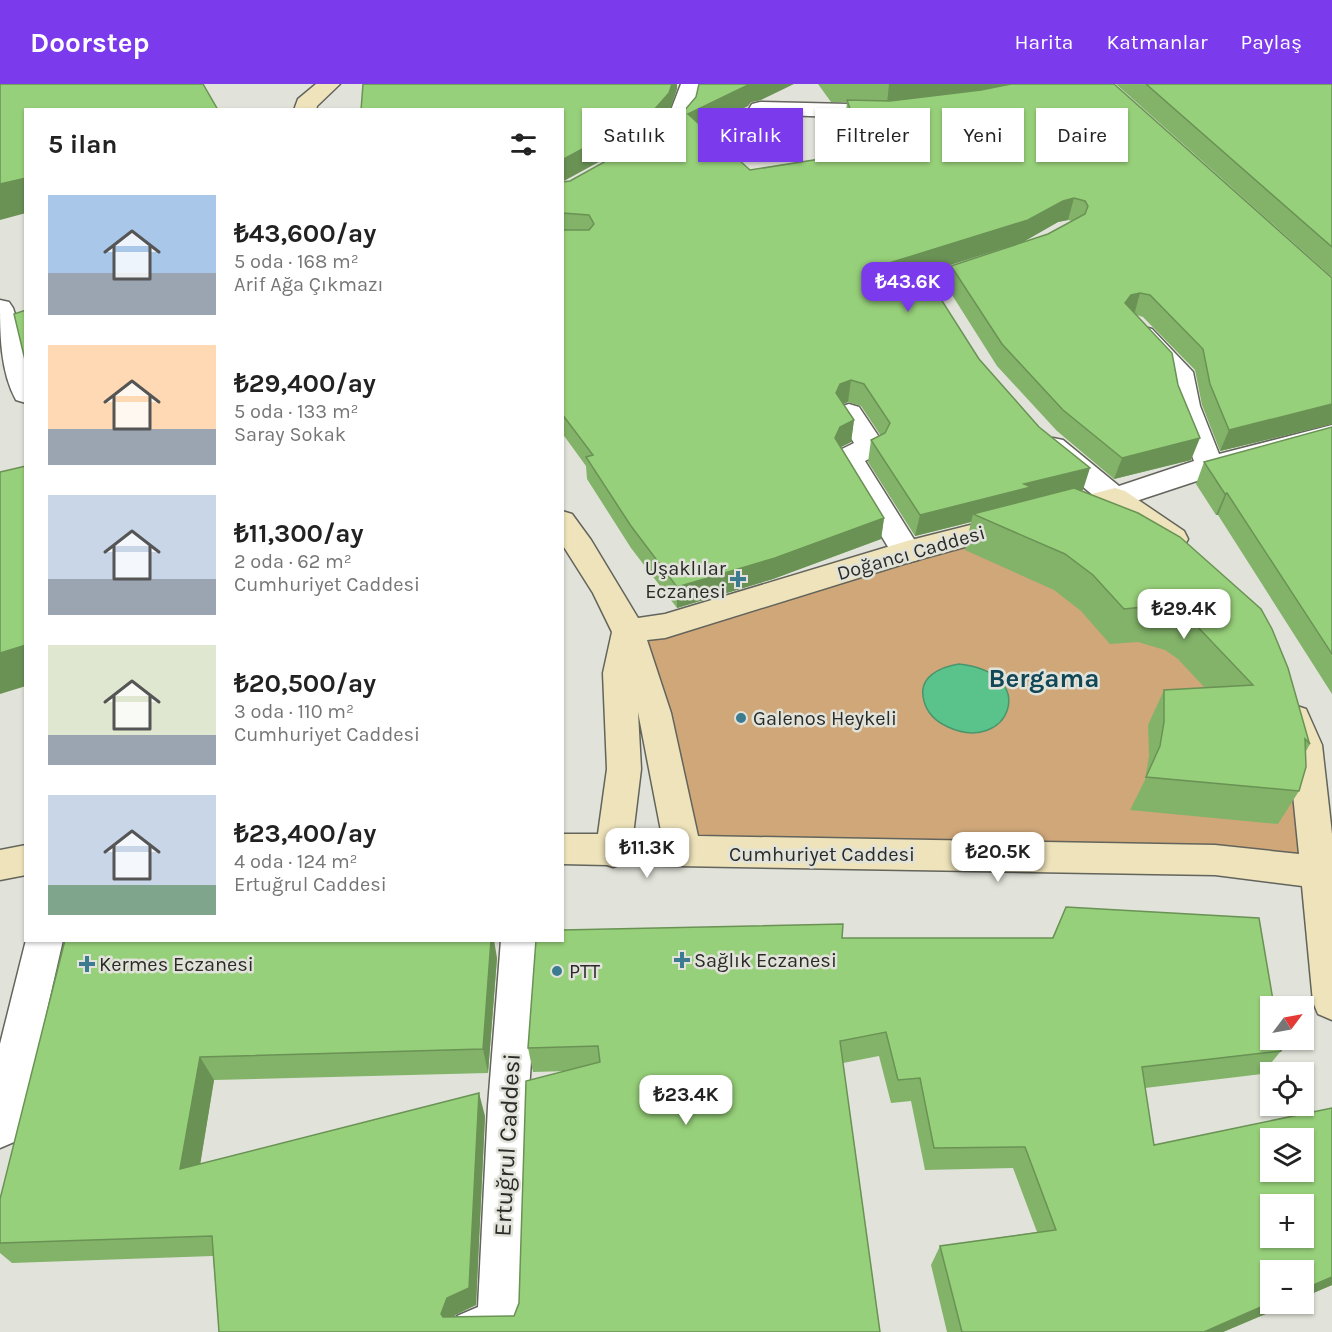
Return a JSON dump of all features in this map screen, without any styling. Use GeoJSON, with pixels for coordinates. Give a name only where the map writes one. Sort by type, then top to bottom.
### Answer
{"type":"FeatureCollection","features":[{"type":"Feature","properties":{"kind":"main road"},"geometry":{"type":"LineString","coordinates":[[305,108],[306,104],[329,84]]}},
{"type":"Feature","properties":{"kind":"main road"},"geometry":{"type":"LineString","coordinates":[[1115,498],[1159,527],[1191,555]]}},
{"type":"Feature","properties":{"kind":"main road","name":"Doğancı Caddesi"},"geometry":{"type":"LineString","coordinates":[[628,631],[665,626],[907,552],[1115,498]]}},
{"type":"Feature","properties":{"kind":"main road"},"geometry":{"type":"LineString","coordinates":[[564,524],[600,575],[628,631],[661,735],[682,852]]}},
{"type":"Feature","properties":{"kind":"main road"},"geometry":{"type":"LineString","coordinates":[[612,852],[624,768],[619,673],[628,631]]}},
{"type":"Feature","properties":{"kind":"main road"},"geometry":{"type":"LineString","coordinates":[[1285,696],[1305,745],[1324,874],[1332,1002]]}},
{"type":"Feature","properties":{"kind":"main road","name":"Cumhuriyet Caddesi"},"geometry":{"type":"LineString","coordinates":[[564,849],[612,852],[1215,860],[1324,874]]}},
{"type":"Feature","properties":{"kind":"main road"},"geometry":{"type":"LineString","coordinates":[[0,865],[24,860]]}},
{"type":"Feature","properties":{"kind":"street"},"geometry":{"type":"LineString","coordinates":[[685,108],[692,84]]}},
{"type":"Feature","properties":{"kind":"street"},"geometry":{"type":"LineString","coordinates":[[877,298],[935,293],[1012,256]]}},
{"type":"Feature","properties":{"kind":"street"},"geometry":{"type":"LineString","coordinates":[[24,298],[0,306],[24,387]]}},
{"type":"Feature","properties":{"kind":"street"},"geometry":{"type":"LineString","coordinates":[[1134,325],[1180,372],[1186,406],[1210,466]]}},
{"type":"Feature","properties":{"kind":"street"},"geometry":{"type":"LineString","coordinates":[[849,413],[871,446],[848,458],[907,552]]}},
{"type":"Feature","properties":{"kind":"street"},"geometry":{"type":"LineString","coordinates":[[1038,432],[1115,498]]}},
{"type":"Feature","properties":{"kind":"street","name":"Doğancı Caddesi"},"geometry":{"type":"LineString","coordinates":[[1115,498],[1210,466],[1332,434]]}},
{"type":"Feature","properties":{"kind":"street"},"geometry":{"type":"LineString","coordinates":[[0,1128],[44,942]]}},
{"type":"Feature","properties":{"kind":"street","name":"Ertuğrul Caddesi"},"geometry":{"type":"LineString","coordinates":[[473,1332],[500,1320],[508,1106],[520,942]]}},
{"type":"Feature","properties":{"kind":"shaded area"},"geometry":{"type":"Polygon","coordinates":[[[1115,498],[1243,611],[1317,872],[683,852],[628,631],[1115,498]]]}},
{"type":"Feature","properties":{"kind":"shaded area"},"geometry":{"type":"Polygon","coordinates":[[[959,664],[985,670],[1001,682],[1008,695],[1008,709],[1000,722],[987,730],[969,733],[948,727],[933,717],[925,705],[923,693],[927,680],[938,671],[959,664]]]}},
{"type":"Feature","properties":{"kind":"building"},"geometry":{"type":"Polygon","coordinates":[[[0,84],[203,84],[217,108],[24,108],[24,178],[0,184],[0,84]]]}},
{"type":"Feature","properties":{"kind":"building"},"geometry":{"type":"Polygon","coordinates":[[[363,84],[672,84],[669,93],[656,108],[582,108],[582,149],[564,159],[564,108],[361,108],[363,84]]]}},
{"type":"Feature","properties":{"kind":"building"},"geometry":{"type":"Polygon","coordinates":[[[699,84],[750,84],[688,114],[698,123],[698,162],[741,162],[750,170],[815,160],[815,162],[930,162],[930,108],[850,108],[847,100],[890,101],[1011,84],[1114,84],[1332,278],[1332,404],[1229,430],[1210,384],[1203,349],[1150,295],[1140,293],[1131,295],[1125,303],[1172,353],[1178,385],[1200,438],[1122,458],[1063,410],[1002,344],[951,266],[1048,234],[1085,214],[1088,206],[1085,201],[1074,198],[1063,201],[1028,220],[870,269],[865,276],[870,283],[881,286],[925,274],[979,359],[1039,427],[1090,468],[1024,484],[1031,487],[920,515],[871,440],[885,433],[890,423],[864,384],[851,380],[840,384],[836,393],[854,420],[840,427],[835,438],[884,518],[775,558],[677,587],[631,526],[586,457],[593,455],[564,417],[564,230],[589,230],[594,224],[589,215],[564,213],[564,182],[570,181],[604,162],[686,162],[686,109],[696,97],[699,84]]]}},
{"type":"Feature","properties":{"kind":"building"},"geometry":{"type":"Polygon","coordinates":[[[1146,84],[1332,84],[1332,247],[1146,84]]]}},
{"type":"Feature","properties":{"kind":"building"},"geometry":{"type":"Polygon","coordinates":[[[24,311],[24,356],[14,314],[24,311]]]}},
{"type":"Feature","properties":{"kind":"building"},"geometry":{"type":"Polygon","coordinates":[[[1332,427],[1332,654],[1227,493],[1225,494],[1204,462],[1332,427]]]}},
{"type":"Feature","properties":{"kind":"building"},"geometry":{"type":"Polygon","coordinates":[[[24,466],[24,646],[0,653],[0,472],[24,466]]]}},
{"type":"Feature","properties":{"kind":"building"},"geometry":{"type":"Polygon","coordinates":[[[1074,488],[1138,513],[1180,537],[1261,609],[1288,668],[1310,744],[1305,739],[1306,767],[1299,791],[1146,777],[1160,746],[1164,722],[1164,690],[1253,685],[1194,623],[1181,615],[1153,606],[1124,609],[1093,575],[1065,554],[973,514],[1074,488]]]}},
{"type":"Feature","properties":{"kind":"building"},"geometry":{"type":"Polygon","coordinates":[[[1066,907],[1259,918],[1272,996],[1260,996],[1260,1050],[1281,1051],[1142,1067],[1154,1145],[1294,1116],[1314,1116],[1314,1112],[1332,1108],[1332,1277],[1314,1285],[1314,1260],[1260,1260],[1260,1307],[1204,1332],[962,1332],[940,1246],[1056,1230],[1025,1147],[934,1148],[920,1078],[898,1080],[886,1032],[840,1041],[880,1332],[219,1332],[212,1236],[0,1243],[0,1199],[64,942],[491,942],[483,1049],[200,1057],[180,1169],[479,1093],[469,1288],[447,1298],[441,1314],[443,1317],[514,1316],[519,1303],[526,1081],[600,1062],[598,1046],[528,1048],[536,942],[564,942],[564,930],[843,924],[842,938],[1053,938],[1066,907]]]}},
{"type":"Feature","properties":{"kind":"place","name":"Uşaklılar Eczanesi"},"geometry":{"type":"Point","coordinates":[738,579]}},
{"type":"Feature","properties":{"kind":"place","name":"Galenos Heykeli"},"geometry":{"type":"Point","coordinates":[741,718]}},
{"type":"Feature","properties":{"kind":"place","name":"Sağlık Eczanesi"},"geometry":{"type":"Point","coordinates":[682,960]}},
{"type":"Feature","properties":{"kind":"place","name":"Kermes Eczanesi"},"geometry":{"type":"Point","coordinates":[87,964]}},
{"type":"Feature","properties":{"kind":"place","name":"PTT"},"geometry":{"type":"Point","coordinates":[557,971]}},
{"type":"Feature","properties":{"kind":"district","name":"Bergama"},"geometry":{"type":"Point","coordinates":[1044,678]}}]}
